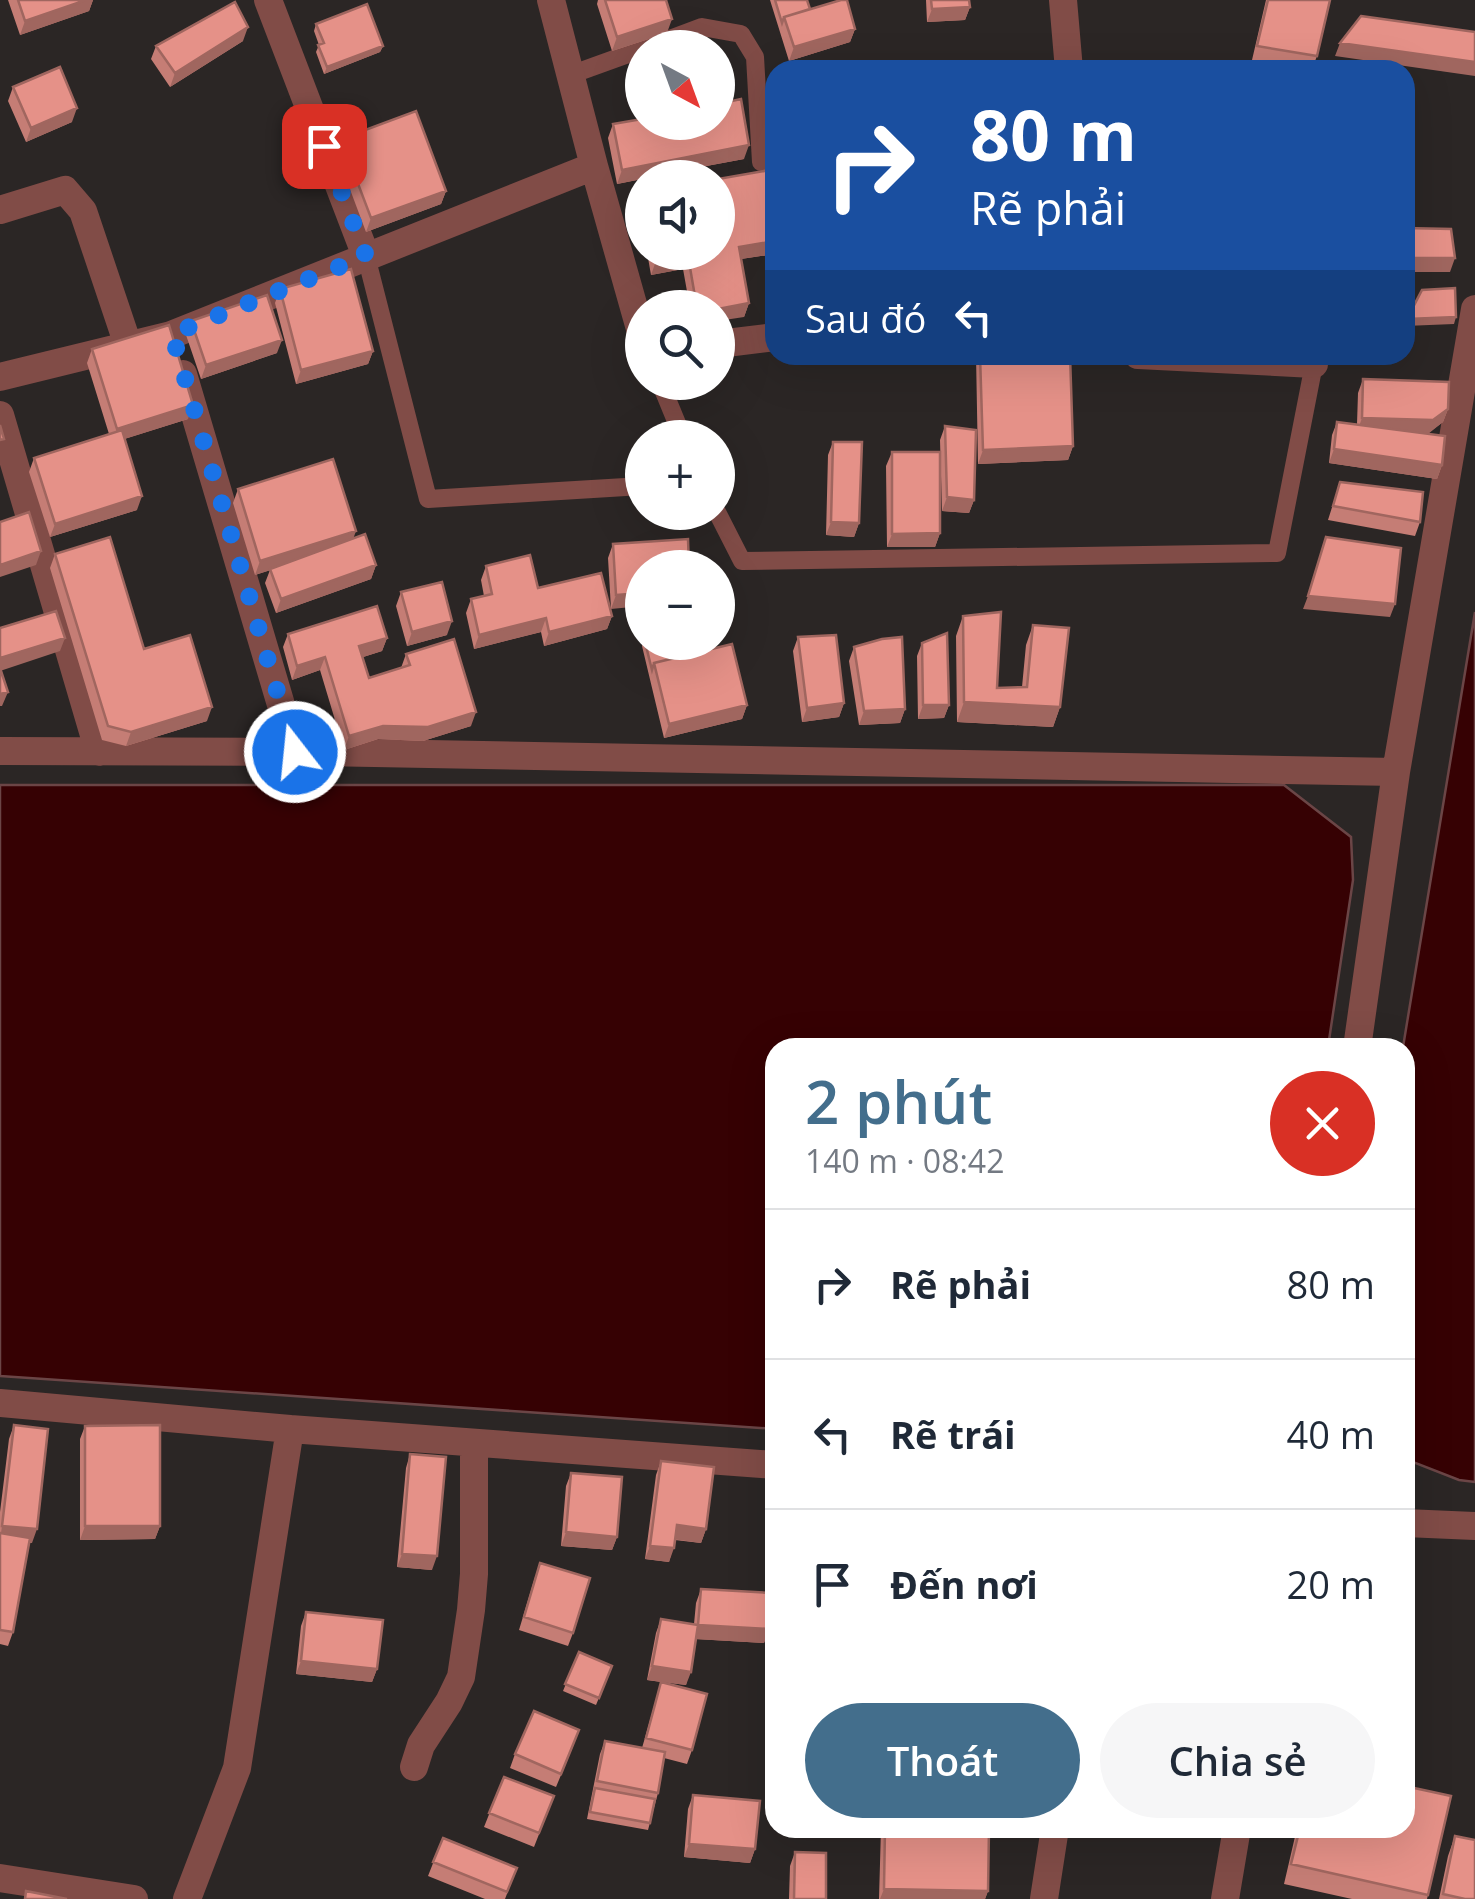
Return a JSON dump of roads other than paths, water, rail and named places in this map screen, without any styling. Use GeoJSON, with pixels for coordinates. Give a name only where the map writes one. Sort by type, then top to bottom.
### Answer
{"type":"FeatureCollection","features":[{"type":"Feature","properties":{"kind":"street"},"geometry":{"type":"LineString","coordinates":[[268,0],[366,256]]}},
{"type":"Feature","properties":{"kind":"street"},"geometry":{"type":"LineString","coordinates":[[551,0],[629,290]]}},
{"type":"Feature","properties":{"kind":"street"},"geometry":{"type":"LineString","coordinates":[[1063,0],[1068,60]]}},
{"type":"Feature","properties":{"kind":"street"},"geometry":{"type":"LineString","coordinates":[[0,377],[172,334],[594,166]]}},
{"type":"Feature","properties":{"kind":"street"},"geometry":{"type":"LineString","coordinates":[[0,210],[65,190],[84,211],[128,345]]}},
{"type":"Feature","properties":{"kind":"street"},"geometry":{"type":"LineString","coordinates":[[1358,1038],[1396,772],[1475,310]]}},
{"type":"Feature","properties":{"kind":"street"},"geometry":{"type":"LineString","coordinates":[[172,334],[295,752]]}},
{"type":"Feature","properties":{"kind":"street"},"geometry":{"type":"LineString","coordinates":[[735,342],[765,338]]}},
{"type":"Feature","properties":{"kind":"street"},"geometry":{"type":"LineString","coordinates":[[0,414],[98,752]]}},
{"type":"Feature","properties":{"kind":"street"},"geometry":{"type":"LineString","coordinates":[[0,751],[295,752],[1396,772]]}},
{"type":"Feature","properties":{"kind":"street"},"geometry":{"type":"LineString","coordinates":[[0,1403],[765,1464]]}},
{"type":"Feature","properties":{"kind":"street"},"geometry":{"type":"LineString","coordinates":[[187,1899],[237,1768],[290,1429]]}},
{"type":"Feature","properties":{"kind":"street"},"geometry":{"type":"LineString","coordinates":[[414,1768],[422,1745],[455,1690],[463,1666],[474,1574],[474,1443]]}},
{"type":"Feature","properties":{"kind":"street"},"geometry":{"type":"LineString","coordinates":[[1415,1523],[1475,1526]]}},
{"type":"Feature","properties":{"kind":"street"},"geometry":{"type":"LineString","coordinates":[[1044,1899],[1053,1838]]}},
{"type":"Feature","properties":{"kind":"street"},"geometry":{"type":"LineString","coordinates":[[1225,1899],[1235,1838]]}},
{"type":"Feature","properties":{"kind":"street"},"geometry":{"type":"LineString","coordinates":[[0,1878],[134,1899]]}},
{"type":"Feature","properties":{"kind":"lane"},"geometry":{"type":"LineString","coordinates":[[694,30],[719,30]]}},
{"type":"Feature","properties":{"kind":"lane"},"geometry":{"type":"LineString","coordinates":[[735,33],[741,34],[756,57],[761,162]]}},
{"type":"Feature","properties":{"kind":"lane"},"geometry":{"type":"LineString","coordinates":[[570,75],[625,55]]}},
{"type":"Feature","properties":{"kind":"lane"},"geometry":{"type":"LineString","coordinates":[[366,256],[428,499],[625,487]]}},
{"type":"Feature","properties":{"kind":"lane"},"geometry":{"type":"LineString","coordinates":[[726,530],[742,562],[1278,553],[1313,365]]}}]}
